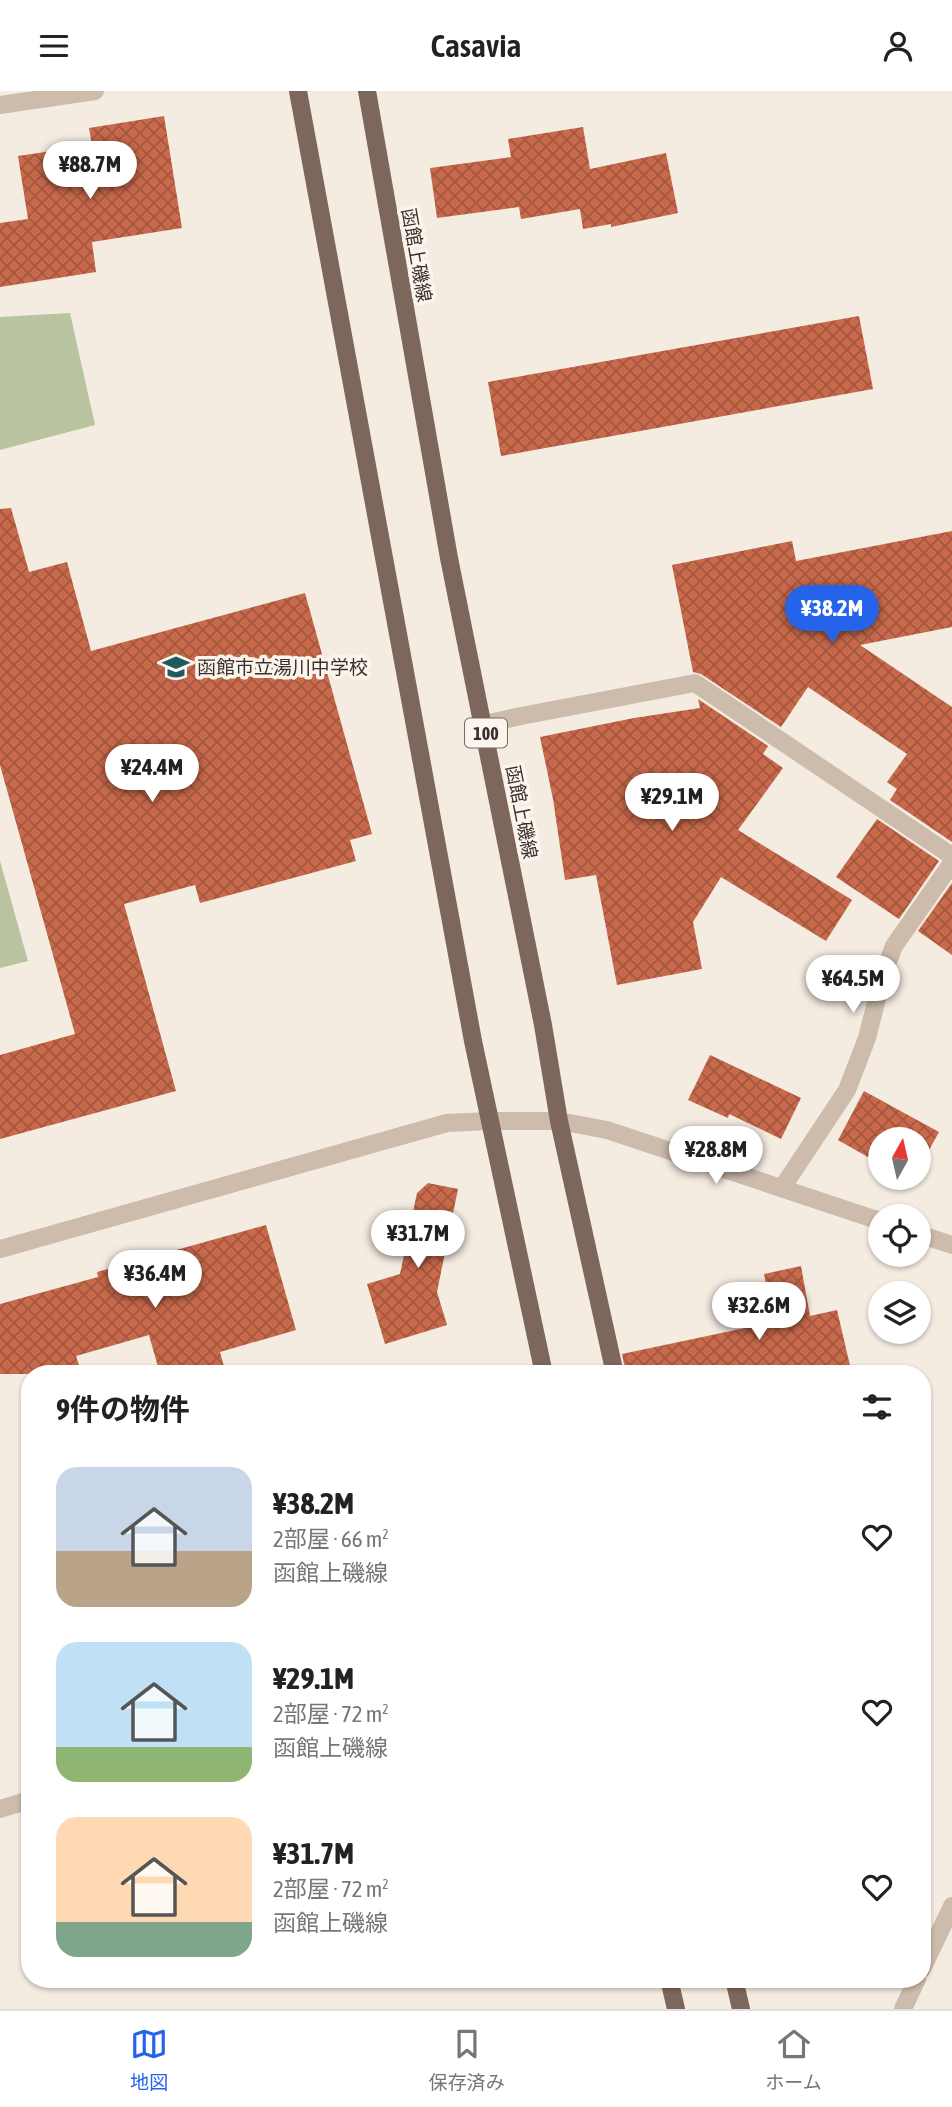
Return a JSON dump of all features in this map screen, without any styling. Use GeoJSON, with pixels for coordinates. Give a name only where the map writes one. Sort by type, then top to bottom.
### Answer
{"type":"FeatureCollection","features":[{"type":"Feature","properties":{"kind":"main road"},"geometry":{"type":"LineString","coordinates":[[298,91],[470,1027],[542,1365]]}},
{"type":"Feature","properties":{"kind":"main road","name":"函館上磯線"},"geometry":{"type":"LineString","coordinates":[[367,91],[449,558],[484,724],[559,1121],[613,1365]]}},
{"type":"Feature","properties":{"kind":"main road"},"geometry":{"type":"LineString","coordinates":[[671,1988],[676,2009]]}},
{"type":"Feature","properties":{"kind":"main road"},"geometry":{"type":"LineString","coordinates":[[736,1988],[741,2009]]}},
{"type":"Feature","properties":{"kind":"street"},"geometry":{"type":"LineString","coordinates":[[0,105],[95,91]]}},
{"type":"Feature","properties":{"kind":"street"},"geometry":{"type":"LineString","coordinates":[[484,724],[695,683],[952,856]]}},
{"type":"Feature","properties":{"kind":"street"},"geometry":{"type":"LineString","coordinates":[[782,1188],[847,1090],[867,1038],[883,975],[894,946],[952,863]]}},
{"type":"Feature","properties":{"kind":"street"},"geometry":{"type":"LineString","coordinates":[[0,1249],[447,1123],[489,1121],[559,1121],[607,1130],[868,1217]]}},
{"type":"Feature","properties":{"kind":"street"},"geometry":{"type":"LineString","coordinates":[[931,1238],[952,1245]]}},
{"type":"Feature","properties":{"kind":"street"},"geometry":{"type":"LineString","coordinates":[[0,1809],[21,1803]]}},
{"type":"Feature","properties":{"kind":"street"},"geometry":{"type":"LineString","coordinates":[[931,1950],[952,1906]]}},
{"type":"Feature","properties":{"kind":"street"},"geometry":{"type":"LineString","coordinates":[[903,2009],[913,1988]]}},
{"type":"Feature","properties":{"kind":"green space"},"geometry":{"type":"Polygon","coordinates":[[[70,313],[95,425],[0,450],[0,317],[70,313]]]}},
{"type":"Feature","properties":{"kind":"green space"},"geometry":{"type":"Polygon","coordinates":[[[0,861],[28,961],[0,968],[0,861]]]}},
{"type":"Feature","properties":{"kind":"building"},"geometry":{"type":"Polygon","coordinates":[[[164,116],[182,228],[92,242],[96,272],[0,287],[0,223],[28,219],[18,156],[92,145],[89,128],[164,116]]]}},
{"type":"Feature","properties":{"kind":"building"},"geometry":{"type":"Polygon","coordinates":[[[583,127],[590,169],[666,153],[678,213],[611,227],[611,224],[583,229],[580,209],[521,219],[519,207],[437,218],[430,168],[511,157],[508,139],[583,127]]]}},
{"type":"Feature","properties":{"kind":"building"},"geometry":{"type":"Polygon","coordinates":[[[859,316],[873,389],[501,456],[488,382],[859,316]]]}},
{"type":"Feature","properties":{"kind":"building"},"geometry":{"type":"Polygon","coordinates":[[[11,508],[29,572],[67,562],[91,651],[305,593],[372,834],[350,840],[356,861],[200,903],[195,885],[124,904],[176,1091],[0,1139],[0,1055],[75,1034],[0,765],[0,509],[11,508]]]}},
{"type":"Feature","properties":{"kind":"building"},"geometry":{"type":"Polygon","coordinates":[[[952,531],[952,627],[860,645],[952,707],[952,842],[890,800],[897,789],[887,782],[907,754],[808,687],[781,727],[701,674],[693,672],[672,565],[792,541],[796,561],[952,531]]]}},
{"type":"Feature","properties":{"kind":"building"},"geometry":{"type":"Polygon","coordinates":[[[698,699],[768,746],[763,754],[783,768],[738,830],[852,900],[826,941],[721,877],[693,922],[702,969],[617,985],[596,875],[565,880],[553,799],[540,737],[700,708],[698,699]]]}},
{"type":"Feature","properties":{"kind":"building"},"geometry":{"type":"Polygon","coordinates":[[[877,819],[939,861],[899,919],[836,877],[877,819]]]}},
{"type":"Feature","properties":{"kind":"building"},"geometry":{"type":"Polygon","coordinates":[[[952,883],[952,955],[918,931],[952,883]]]}},
{"type":"Feature","properties":{"kind":"building"},"geometry":{"type":"Polygon","coordinates":[[[710,1055],[801,1098],[781,1139],[729,1114],[728,1118],[688,1100],[710,1055]]]}},
{"type":"Feature","properties":{"kind":"building"},"geometry":{"type":"Polygon","coordinates":[[[864,1091],[930,1127],[868,1127],[868,1157],[838,1140],[864,1091]]]}},
{"type":"Feature","properties":{"kind":"building"},"geometry":{"type":"Polygon","coordinates":[[[931,1128],[939,1132],[931,1146],[931,1128]]]}},
{"type":"Feature","properties":{"kind":"building"},"geometry":{"type":"Polygon","coordinates":[[[428,1183],[458,1189],[437,1292],[447,1325],[385,1344],[367,1284],[400,1274],[417,1193],[428,1183]]]}},
{"type":"Feature","properties":{"kind":"building"},"geometry":{"type":"Polygon","coordinates":[[[266,1225],[296,1330],[220,1352],[224,1365],[157,1365],[149,1335],[76,1356],[79,1365],[21,1365],[21,1374],[0,1374],[0,1304],[98,1277],[97,1272],[266,1225]]]}},
{"type":"Feature","properties":{"kind":"building"},"geometry":{"type":"Polygon","coordinates":[[[801,1266],[810,1316],[837,1310],[850,1365],[624,1365],[622,1354],[774,1322],[764,1274],[801,1266]]]}},
{"type":"Feature","properties":{"kind":"place","name":"函館市立湯川中学校"},"geometry":{"type":"Point","coordinates":[176,667]}}]}
